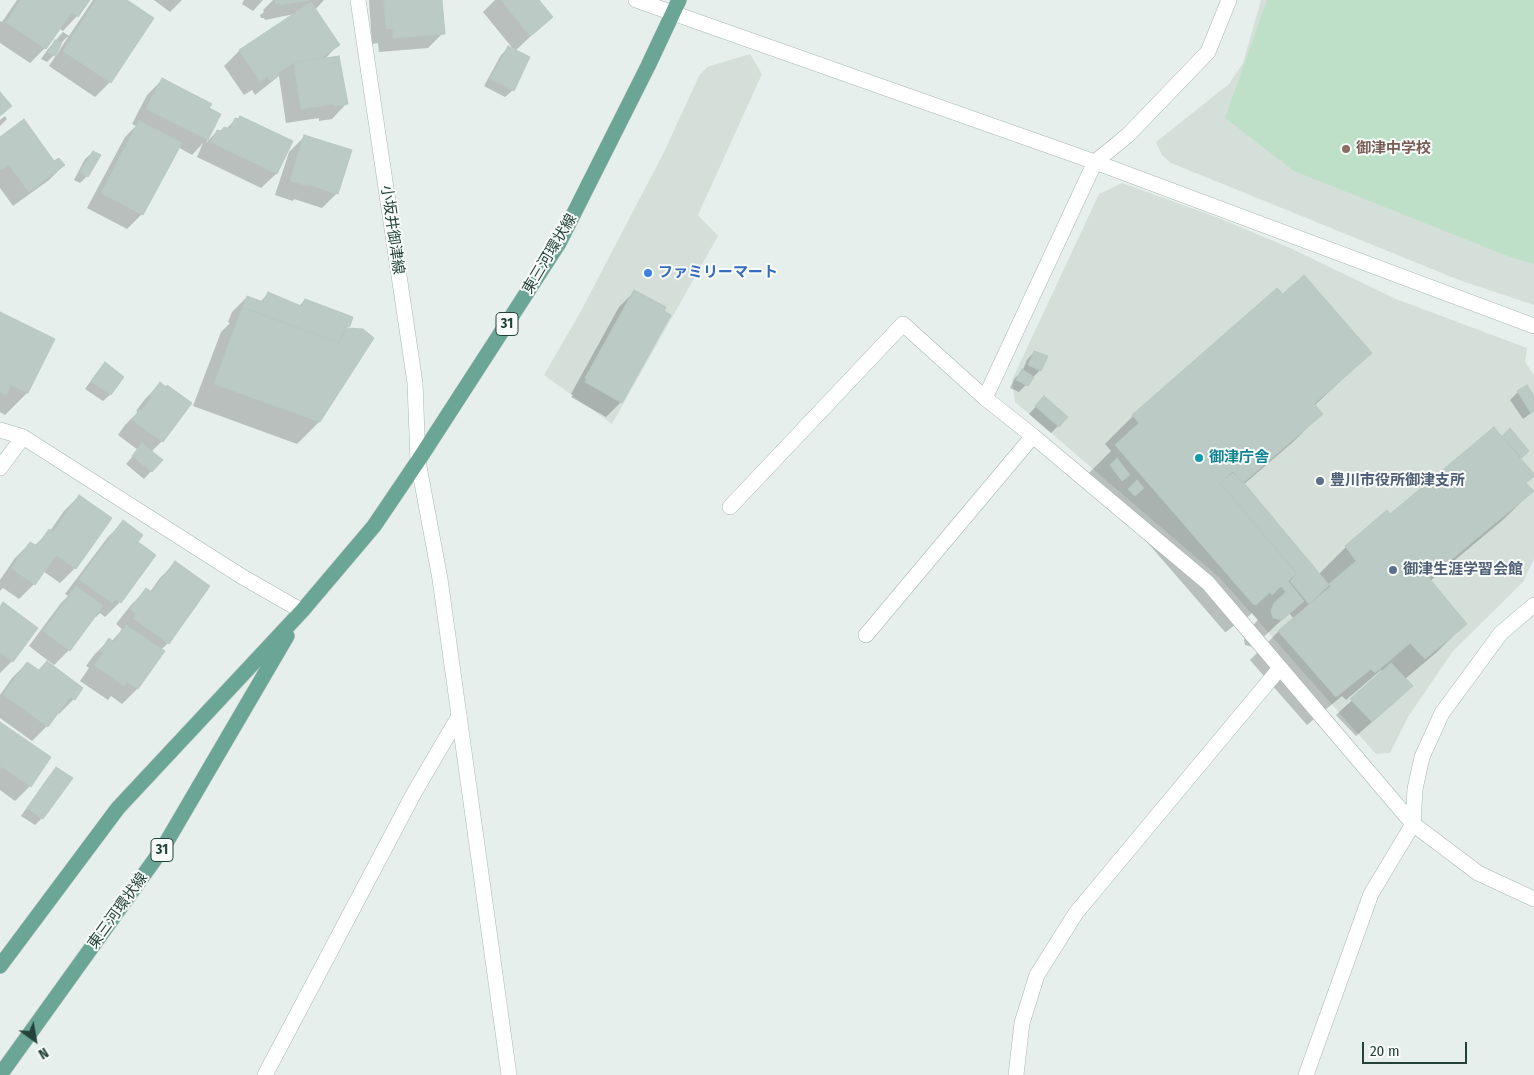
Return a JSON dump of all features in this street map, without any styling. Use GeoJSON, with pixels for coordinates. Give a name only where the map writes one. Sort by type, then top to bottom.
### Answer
{"type":"FeatureCollection","features":[{"type":"Feature","properties":{"kind":"main road","name":"東三河環状線"},"geometry":{"type":"LineString","coordinates":[[0,966],[118,808],[302,611],[374,526],[559,243],[676,6]]}},
{"type":"Feature","properties":{"kind":"main road","name":"東三河環状線"},"geometry":{"type":"LineString","coordinates":[[0,1075],[163,848],[302,611]]}},
{"type":"Feature","properties":{"kind":"street","name":"小坂井御津線"},"geometry":{"type":"LineString","coordinates":[[358,0],[414,383],[418,461],[440,579],[509,1075]]}},
{"type":"Feature","properties":{"kind":"street"},"geometry":{"type":"LineString","coordinates":[[636,0],[676,6],[1534,326]]}},
{"type":"Feature","properties":{"kind":"street"},"geometry":{"type":"LineString","coordinates":[[985,398],[1095,162],[1128,135],[1208,52],[1229,0]]}},
{"type":"Feature","properties":{"kind":"street"},"geometry":{"type":"LineString","coordinates":[[730,507],[903,324],[985,398],[1034,436],[1208,583],[1414,824],[1478,873],[1534,899]]}},
{"type":"Feature","properties":{"kind":"street"},"geometry":{"type":"LineString","coordinates":[[0,430],[23,437],[241,576],[302,611]]}},
{"type":"Feature","properties":{"kind":"street"},"geometry":{"type":"LineString","coordinates":[[866,635],[1034,436]]}},
{"type":"Feature","properties":{"kind":"street"},"geometry":{"type":"LineString","coordinates":[[0,468],[23,437]]}},
{"type":"Feature","properties":{"kind":"street"},"geometry":{"type":"LineString","coordinates":[[1306,1075],[1371,894],[1414,824],[1416,789],[1422,756],[1442,713],[1501,634],[1534,605]]}},
{"type":"Feature","properties":{"kind":"street"},"geometry":{"type":"LineString","coordinates":[[1016,1075],[1022,1023],[1037,975],[1076,913],[1280,668]]}},
{"type":"Feature","properties":{"kind":"street"},"geometry":{"type":"LineString","coordinates":[[265,1075],[414,792],[459,716]]}},
{"type":"Feature","properties":{"kind":"shaded area","name":"御津中学校"},"geometry":{"type":"Polygon","coordinates":[[[1261,0],[1534,0],[1534,305],[1459,280],[1171,163],[1162,155],[1156,142],[1229,84],[1243,63],[1261,0]]]}},
{"type":"Feature","properties":{"kind":"shaded area","name":"ファミリーマート"},"geometry":{"type":"Polygon","coordinates":[[[750,54],[762,74],[698,215],[718,236],[612,424],[544,375],[581,311],[664,152],[699,76],[707,67],[750,54]]]}},
{"type":"Feature","properties":{"kind":"shaded area","name":"豊川市役所御津支所"},"geometry":{"type":"Polygon","coordinates":[[[1122,183],[1216,217],[1290,248],[1396,299],[1527,348],[1525,362],[1534,375],[1534,559],[1523,582],[1453,651],[1408,717],[1390,753],[1376,754],[1220,578],[1015,402],[1012,380],[1099,194],[1122,183]]]}},
{"type":"Feature","properties":{"kind":"green space","name":"御津中学校"},"geometry":{"type":"Polygon","coordinates":[[[1267,0],[1534,0],[1534,264],[1510,257],[1294,171],[1225,118],[1267,0]]]}},
{"type":"Feature","properties":{"kind":"building"},"geometry":{"type":"Polygon","coordinates":[[[21,0],[90,0],[78,17],[72,12],[46,49],[6,22],[21,0]]]}},
{"type":"Feature","properties":{"kind":"building"},"geometry":{"type":"Polygon","coordinates":[[[96,0],[127,0],[154,18],[111,83],[63,51],[96,0]]]}},
{"type":"Feature","properties":{"kind":"building"},"geometry":{"type":"Polygon","coordinates":[[[275,0],[309,0],[280,5],[279,3],[276,4],[275,0]]]}},
{"type":"Feature","properties":{"kind":"building"},"geometry":{"type":"Polygon","coordinates":[[[384,0],[442,0],[445,34],[393,38],[393,29],[386,29],[384,0]]]}},
{"type":"Feature","properties":{"kind":"building"},"geometry":{"type":"Polygon","coordinates":[[[501,0],[539,0],[553,17],[532,35],[528,34],[501,0]]]}},
{"type":"Feature","properties":{"kind":"building"},"geometry":{"type":"Polygon","coordinates":[[[311,2],[340,45],[321,58],[293,63],[270,81],[267,76],[260,81],[239,50],[311,2]]]}},
{"type":"Feature","properties":{"kind":"building"},"geometry":{"type":"Polygon","coordinates":[[[55,40],[62,43],[55,56],[48,52],[55,40]]]}},
{"type":"Feature","properties":{"kind":"building"},"geometry":{"type":"Polygon","coordinates":[[[508,46],[530,57],[514,91],[490,79],[508,46]]]}},
{"type":"Feature","properties":{"kind":"building"},"geometry":{"type":"Polygon","coordinates":[[[339,56],[348,104],[334,106],[333,104],[301,109],[294,63],[339,56]]]}},
{"type":"Feature","properties":{"kind":"building"},"geometry":{"type":"Polygon","coordinates":[[[162,78],[212,104],[209,108],[221,114],[208,140],[146,109],[162,78]]]}},
{"type":"Feature","properties":{"kind":"building"},"geometry":{"type":"Polygon","coordinates":[[[0,92],[12,106],[0,116],[0,92]]]}},
{"type":"Feature","properties":{"kind":"building"},"geometry":{"type":"Polygon","coordinates":[[[240,116],[293,141],[277,174],[211,142],[217,130],[221,131],[224,127],[230,129],[235,118],[238,119],[240,116]]]}},
{"type":"Feature","properties":{"kind":"building"},"geometry":{"type":"Polygon","coordinates":[[[24,119],[54,161],[59,158],[65,165],[29,192],[9,165],[2,170],[0,168],[0,137],[24,119]]]}},
{"type":"Feature","properties":{"kind":"building"},"geometry":{"type":"Polygon","coordinates":[[[139,121],[182,143],[143,215],[101,193],[139,121]]]}},
{"type":"Feature","properties":{"kind":"building"},"geometry":{"type":"Polygon","coordinates":[[[304,135],[352,150],[338,194],[290,181],[304,135]]]}},
{"type":"Feature","properties":{"kind":"building"},"geometry":{"type":"Polygon","coordinates":[[[93,151],[101,155],[88,177],[80,172],[93,151]]]}},
{"type":"Feature","properties":{"kind":"building","name":"御津庁舎"},"geometry":{"type":"Polygon","coordinates":[[[1304,275],[1372,353],[1314,404],[1323,414],[1243,483],[1233,471],[1220,483],[1296,573],[1288,581],[1304,601],[1282,620],[1273,618],[1271,611],[1274,603],[1286,592],[1281,586],[1272,595],[1270,592],[1256,605],[1253,604],[1115,445],[1139,423],[1132,415],[1277,288],[1283,294],[1304,275]]]}},
{"type":"Feature","properties":{"kind":"building"},"geometry":{"type":"Polygon","coordinates":[[[634,290],[666,307],[664,311],[671,315],[622,403],[585,382],[587,379],[585,378],[634,290]]]}},
{"type":"Feature","properties":{"kind":"building"},"geometry":{"type":"Polygon","coordinates":[[[268,292],[301,306],[305,299],[353,317],[350,326],[346,327],[338,342],[243,307],[247,296],[263,302],[268,292]]]}},
{"type":"Feature","properties":{"kind":"building"},"geometry":{"type":"Polygon","coordinates":[[[242,308],[339,343],[347,328],[363,329],[374,338],[320,422],[214,384],[242,308]]]}},
{"type":"Feature","properties":{"kind":"building"},"geometry":{"type":"Polygon","coordinates":[[[0,312],[55,339],[28,393],[11,385],[6,395],[0,392],[0,312]]]}},
{"type":"Feature","properties":{"kind":"building"},"geometry":{"type":"Polygon","coordinates":[[[1034,351],[1048,356],[1041,371],[1028,365],[1034,351]]]}},
{"type":"Feature","properties":{"kind":"building"},"geometry":{"type":"Polygon","coordinates":[[[105,362],[124,377],[111,395],[91,381],[105,362]]]}},
{"type":"Feature","properties":{"kind":"building"},"geometry":{"type":"Polygon","coordinates":[[[1022,369],[1034,377],[1028,386],[1016,380],[1022,369]]]}},
{"type":"Feature","properties":{"kind":"building"},"geometry":{"type":"Polygon","coordinates":[[[160,382],[192,403],[163,442],[132,420],[152,397],[150,395],[160,382]]]}},
{"type":"Feature","properties":{"kind":"building"},"geometry":{"type":"Polygon","coordinates":[[[1527,385],[1534,396],[1534,411],[1531,413],[1517,391],[1527,385]]]}},
{"type":"Feature","properties":{"kind":"building"},"geometry":{"type":"Polygon","coordinates":[[[1044,396],[1068,417],[1059,427],[1035,406],[1044,396]]]}},
{"type":"Feature","properties":{"kind":"building","name":"御津生涯学習会館"},"geometry":{"type":"Polygon","coordinates":[[[1494,427],[1534,474],[1526,483],[1534,491],[1429,578],[1467,624],[1425,659],[1410,643],[1375,673],[1371,669],[1336,697],[1278,631],[1331,586],[1329,584],[1356,561],[1345,546],[1387,510],[1390,514],[1494,427]]]}},
{"type":"Feature","properties":{"kind":"building"},"geometry":{"type":"Polygon","coordinates":[[[1510,428],[1529,451],[1522,458],[1502,436],[1510,428]]]}},
{"type":"Feature","properties":{"kind":"building"},"geometry":{"type":"Polygon","coordinates":[[[142,443],[163,460],[152,472],[132,456],[142,443]]]}},
{"type":"Feature","properties":{"kind":"building"},"geometry":{"type":"Polygon","coordinates":[[[1117,458],[1130,475],[1122,481],[1110,465],[1117,458]]]}},
{"type":"Feature","properties":{"kind":"building"},"geometry":{"type":"Polygon","coordinates":[[[1233,473],[1244,483],[1329,585],[1309,604],[1290,581],[1297,573],[1220,483],[1233,473]]]}},
{"type":"Feature","properties":{"kind":"building"},"geometry":{"type":"Polygon","coordinates":[[[1137,480],[1144,488],[1135,496],[1128,489],[1137,480]]]}},
{"type":"Feature","properties":{"kind":"building"},"geometry":{"type":"Polygon","coordinates":[[[79,495],[112,518],[76,569],[56,555],[35,585],[11,568],[30,542],[37,546],[49,529],[53,532],[79,495]]]}},
{"type":"Feature","properties":{"kind":"building"},"geometry":{"type":"Polygon","coordinates":[[[123,520],[143,535],[138,542],[156,555],[121,603],[116,599],[112,603],[79,579],[123,520]]]}},
{"type":"Feature","properties":{"kind":"building"},"geometry":{"type":"Polygon","coordinates":[[[175,561],[210,586],[169,644],[133,618],[136,614],[130,609],[146,588],[152,592],[175,561]]]}},
{"type":"Feature","properties":{"kind":"building"},"geometry":{"type":"Polygon","coordinates":[[[76,586],[103,606],[70,651],[43,631],[76,586]]]}},
{"type":"Feature","properties":{"kind":"building"},"geometry":{"type":"Polygon","coordinates":[[[3,602],[38,628],[13,662],[0,652],[0,607],[3,602]]]}},
{"type":"Feature","properties":{"kind":"building"},"geometry":{"type":"Polygon","coordinates":[[[126,625],[165,651],[138,689],[127,682],[124,686],[94,665],[103,653],[100,651],[109,638],[114,642],[126,625]]]}},
{"type":"Feature","properties":{"kind":"building"},"geometry":{"type":"Polygon","coordinates":[[[47,661],[83,688],[75,700],[70,697],[48,727],[3,694],[27,662],[39,670],[47,661]]]}},
{"type":"Feature","properties":{"kind":"building"},"geometry":{"type":"Polygon","coordinates":[[[1391,663],[1413,686],[1372,722],[1350,699],[1391,663]]]}},
{"type":"Feature","properties":{"kind":"building"},"geometry":{"type":"Polygon","coordinates":[[[0,722],[51,757],[31,787],[2,767],[0,769],[0,722]]]}},
{"type":"Feature","properties":{"kind":"building"},"geometry":{"type":"Polygon","coordinates":[[[56,767],[73,778],[43,819],[27,808],[56,767]]]}},
{"type":"Feature","properties":{"kind":"place","name":"御津中学校"},"geometry":{"type":"Point","coordinates":[1346,149]}},
{"type":"Feature","properties":{"kind":"place","name":"ファミリーマート"},"geometry":{"type":"Point","coordinates":[648,273]}},
{"type":"Feature","properties":{"kind":"place","name":"御津庁舎"},"geometry":{"type":"Point","coordinates":[1199,458]}},
{"type":"Feature","properties":{"kind":"place","name":"豊川市役所御津支所"},"geometry":{"type":"Point","coordinates":[1320,481]}},
{"type":"Feature","properties":{"kind":"place","name":"御津生涯学習会館"},"geometry":{"type":"Point","coordinates":[1393,570]}}]}
